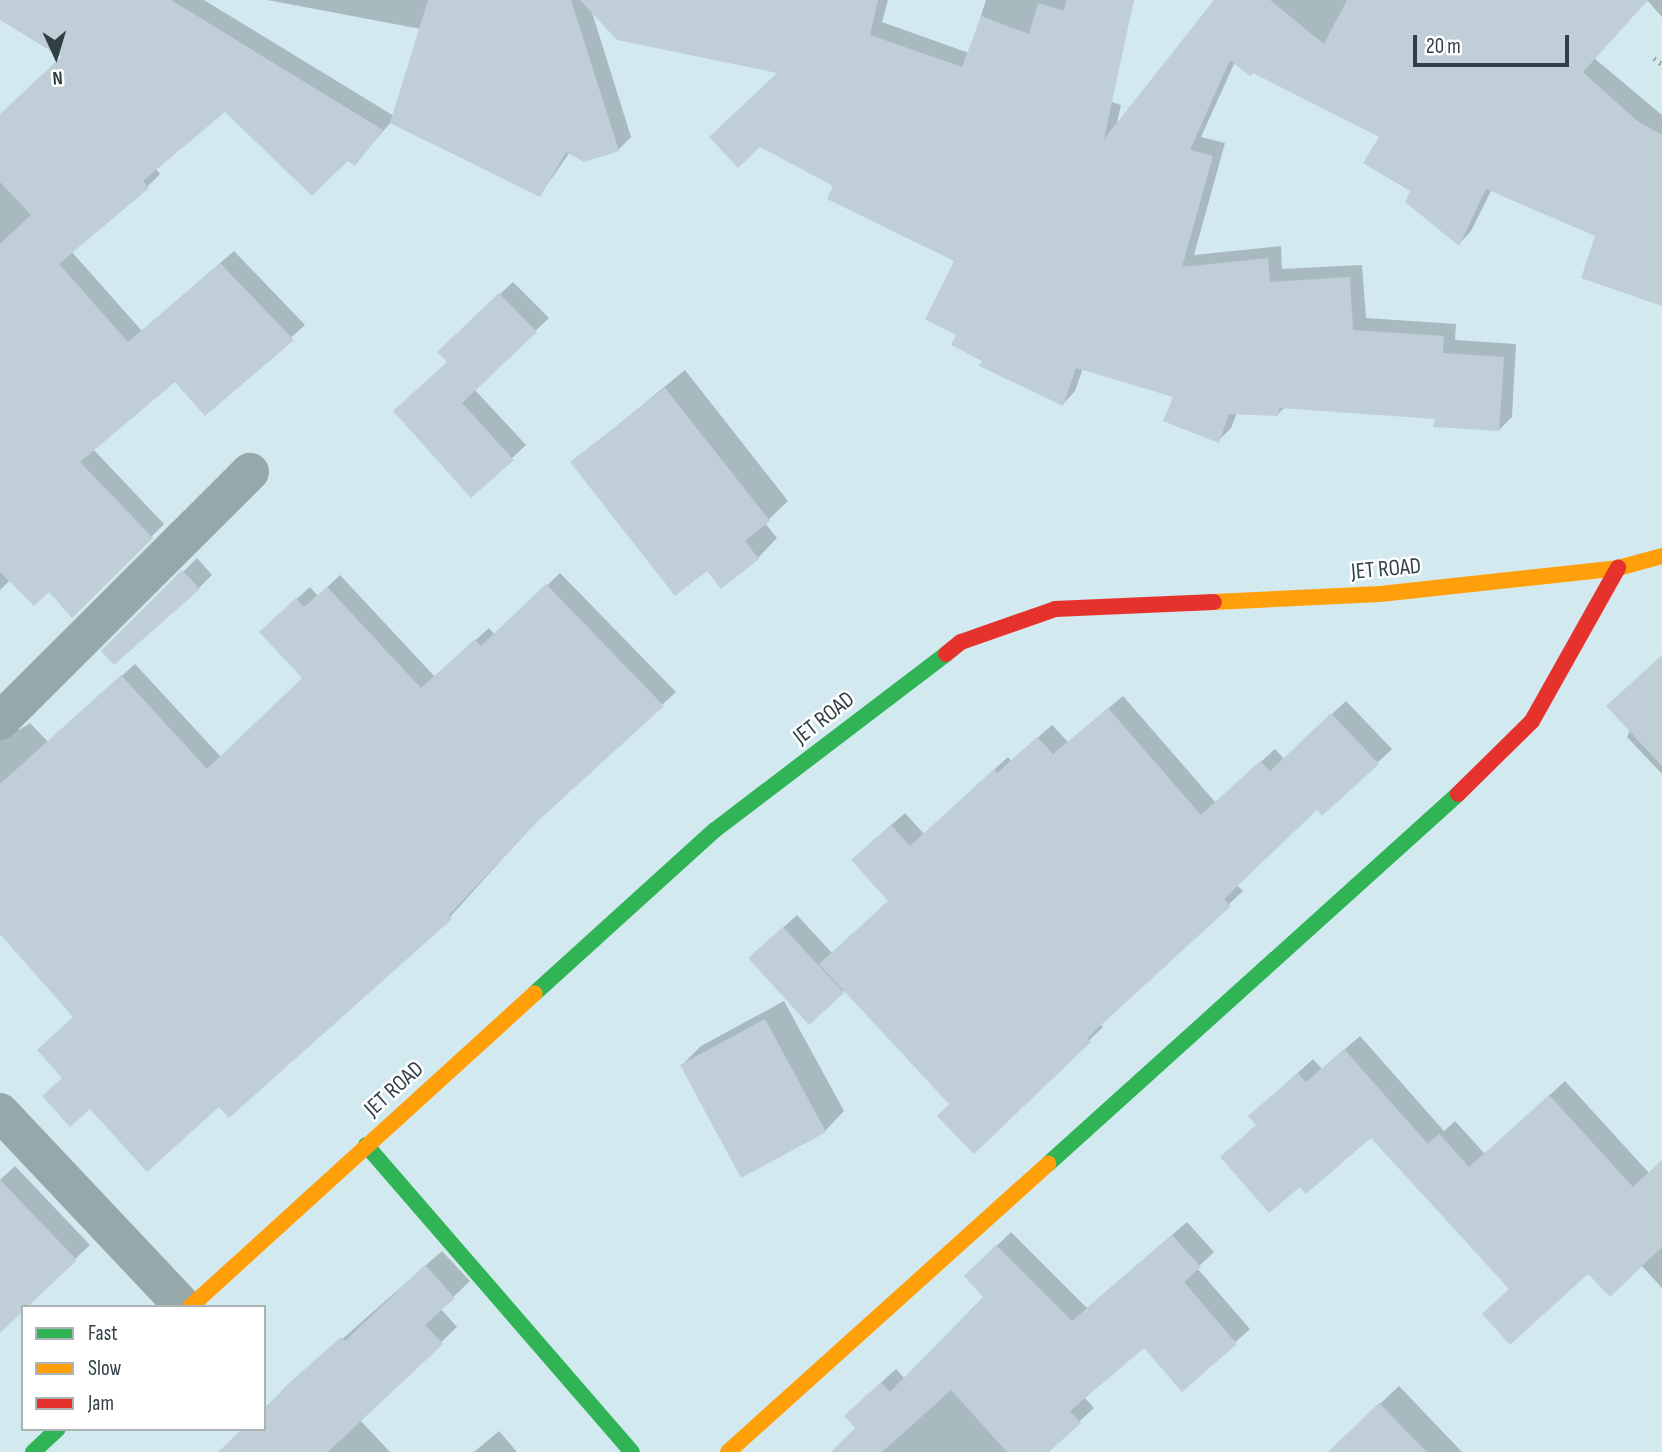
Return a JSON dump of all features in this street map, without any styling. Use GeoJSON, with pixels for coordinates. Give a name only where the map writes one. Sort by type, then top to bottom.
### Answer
{"type":"FeatureCollection","features":[{"type":"Feature","properties":{"kind":"main road","name":"JET ROAD"},"geometry":{"type":"LineString","coordinates":[[192,1305],[366,1144],[715,830],[961,642],[1055,609],[1380,594],[1618,568],[1662,556]]}},
{"type":"Feature","properties":{"kind":"main road"},"geometry":{"type":"LineString","coordinates":[[729,1452],[1418,832],[1532,721],[1618,568]]}},
{"type":"Feature","properties":{"kind":"main road"},"geometry":{"type":"LineString","coordinates":[[366,1144],[632,1452]]}},
{"type":"Feature","properties":{"kind":"main road"},"geometry":{"type":"LineString","coordinates":[[33,1452],[56,1431]]}},
{"type":"Feature","properties":{"kind":"street"},"geometry":{"type":"LineString","coordinates":[[0,721],[250,472]]}},
{"type":"Feature","properties":{"kind":"street"},"geometry":{"type":"LineString","coordinates":[[0,1112],[182,1305]]}},
{"type":"Feature","properties":{"kind":"path"},"geometry":{"type":"LineString","coordinates":[[1654,58],[1662,64]]}},
{"type":"Feature","properties":{"kind":"building"},"geometry":{"type":"Polygon","coordinates":[[[0,0],[171,0],[383,130],[355,166],[348,161],[312,196],[225,112],[143,181],[149,188],[59,264],[128,342],[220,263],[294,340],[205,416],[175,382],[80,462],[153,538],[72,618],[49,592],[34,606],[0,572],[0,244],[31,215],[0,182],[0,114],[61,57],[0,20],[0,0]]]}},
{"type":"Feature","properties":{"kind":"building"},"geometry":{"type":"Polygon","coordinates":[[[428,0],[571,0],[619,151],[584,162],[566,152],[540,197],[390,123],[428,0]]]}},
{"type":"Feature","properties":{"kind":"building"},"geometry":{"type":"Polygon","coordinates":[[[580,0],[878,0],[870,35],[962,67],[981,16],[1029,34],[1038,3],[1064,11],[1066,0],[1134,0],[1104,139],[1214,0],[1270,0],[1324,44],[1347,0],[1648,0],[1583,72],[1636,120],[1662,135],[1662,306],[1581,278],[1595,236],[1486,189],[1459,246],[1405,202],[1410,191],[1363,163],[1379,137],[1253,73],[1250,76],[1230,60],[1190,150],[1213,156],[1182,267],[1268,258],[1270,282],[1350,277],[1353,330],[1444,336],[1443,353],[1504,357],[1499,431],[1433,427],[1435,419],[1279,408],[1278,416],[1229,414],[1219,443],[1163,421],[1173,397],[1076,368],[1063,406],[979,366],[982,361],[951,345],[956,335],[925,319],[954,261],[827,199],[833,186],[760,147],[738,168],[709,137],[777,73],[617,40],[580,0]]]}},
{"type":"Feature","properties":{"kind":"building"},"geometry":{"type":"Polygon","coordinates":[[[499,293],[537,332],[462,403],[514,460],[471,498],[393,411],[447,362],[437,352],[499,293]]]}},
{"type":"Feature","properties":{"kind":"building"},"geometry":{"type":"Polygon","coordinates":[[[665,388],[770,521],[745,541],[759,559],[721,589],[707,571],[675,596],[570,462],[665,388]]]}},
{"type":"Feature","properties":{"kind":"building"},"geometry":{"type":"Polygon","coordinates":[[[182,570],[200,589],[114,665],[101,651],[182,570]]]}},
{"type":"Feature","properties":{"kind":"building"},"geometry":{"type":"Polygon","coordinates":[[[546,584],[664,706],[539,820],[449,915],[452,919],[229,1118],[219,1107],[147,1172],[90,1109],[70,1127],[42,1096],[62,1078],[37,1050],[73,1017],[0,934],[0,784],[121,675],[207,769],[302,678],[259,632],[296,598],[304,607],[327,587],[421,688],[475,639],[481,646],[546,584]]]}},
{"type":"Feature","properties":{"kind":"building"},"geometry":{"type":"Polygon","coordinates":[[[1662,655],[1662,766],[1606,706],[1662,655]]]}},
{"type":"Feature","properties":{"kind":"building"},"geometry":{"type":"Polygon","coordinates":[[[1108,708],[1201,815],[1260,761],[1270,771],[1331,713],[1379,764],[1322,816],[1317,810],[1224,899],[1231,906],[1087,1038],[1091,1042],[974,1154],[937,1116],[949,1104],[819,964],[888,901],[851,860],[891,825],[910,846],[994,769],[997,773],[1037,737],[1053,754],[1108,708]]]}},
{"type":"Feature","properties":{"kind":"building"},"geometry":{"type":"Polygon","coordinates":[[[783,927],[844,993],[809,1025],[748,958],[783,927]]]}},
{"type":"Feature","properties":{"kind":"building"},"geometry":{"type":"Polygon","coordinates":[[[765,1019],[826,1132],[741,1178],[680,1065],[765,1019]]]}},
{"type":"Feature","properties":{"kind":"building"},"geometry":{"type":"Polygon","coordinates":[[[1344,1049],[1428,1144],[1439,1134],[1469,1167],[1549,1095],[1633,1187],[1662,1160],[1662,1247],[1610,1297],[1588,1274],[1510,1345],[1482,1314],[1509,1289],[1371,1138],[1306,1194],[1300,1187],[1269,1213],[1220,1157],[1256,1125],[1248,1116],[1298,1073],[1306,1082],[1344,1049]]]}},
{"type":"Feature","properties":{"kind":"building"},"geometry":{"type":"Polygon","coordinates":[[[0,1180],[77,1260],[30,1305],[21,1305],[21,1313],[0,1333],[0,1180]]]}},
{"type":"Feature","properties":{"kind":"building"},"geometry":{"type":"Polygon","coordinates":[[[1172,1235],[1201,1267],[1184,1282],[1237,1344],[1182,1392],[1144,1348],[1070,1411],[1081,1423],[1049,1452],[1007,1452],[951,1390],[882,1452],[831,1452],[855,1428],[844,1416],[881,1382],[890,1392],[983,1297],[964,1276],[996,1245],[1072,1321],[1172,1235]]]}},
{"type":"Feature","properties":{"kind":"building"},"geometry":{"type":"Polygon","coordinates":[[[425,1265],[455,1298],[425,1325],[443,1344],[328,1452],[218,1452],[240,1431],[266,1431],[266,1407],[341,1337],[345,1341],[425,1265]]]}},
{"type":"Feature","properties":{"kind":"building"},"geometry":{"type":"Polygon","coordinates":[[[1379,1403],[1427,1452],[1328,1452],[1379,1403]]]}},
{"type":"Feature","properties":{"kind":"traffic: fast"},"geometry":{"type":"LineString","coordinates":[[535,993],[715,830],[946,654]]}},
{"type":"Feature","properties":{"kind":"traffic: fast"},"geometry":{"type":"LineString","coordinates":[[1048,1164],[1458,794]]}},
{"type":"Feature","properties":{"kind":"traffic: fast"},"geometry":{"type":"LineString","coordinates":[[366,1145],[632,1452]]}},
{"type":"Feature","properties":{"kind":"traffic: fast"},"geometry":{"type":"LineString","coordinates":[[33,1452],[56,1431]]}},
{"type":"Feature","properties":{"kind":"traffic: slow"},"geometry":{"type":"LineString","coordinates":[[1214,602],[1380,594],[1618,568],[1662,556]]}},
{"type":"Feature","properties":{"kind":"traffic: slow"},"geometry":{"type":"LineString","coordinates":[[192,1305],[535,993]]}},
{"type":"Feature","properties":{"kind":"traffic: slow"},"geometry":{"type":"LineString","coordinates":[[728,1452],[1048,1164]]}},
{"type":"Feature","properties":{"kind":"traffic: jam"},"geometry":{"type":"LineString","coordinates":[[1458,794],[1532,721],[1618,568]]}},
{"type":"Feature","properties":{"kind":"traffic: jam"},"geometry":{"type":"LineString","coordinates":[[946,654],[961,642],[1055,609],[1214,602]]}}]}
